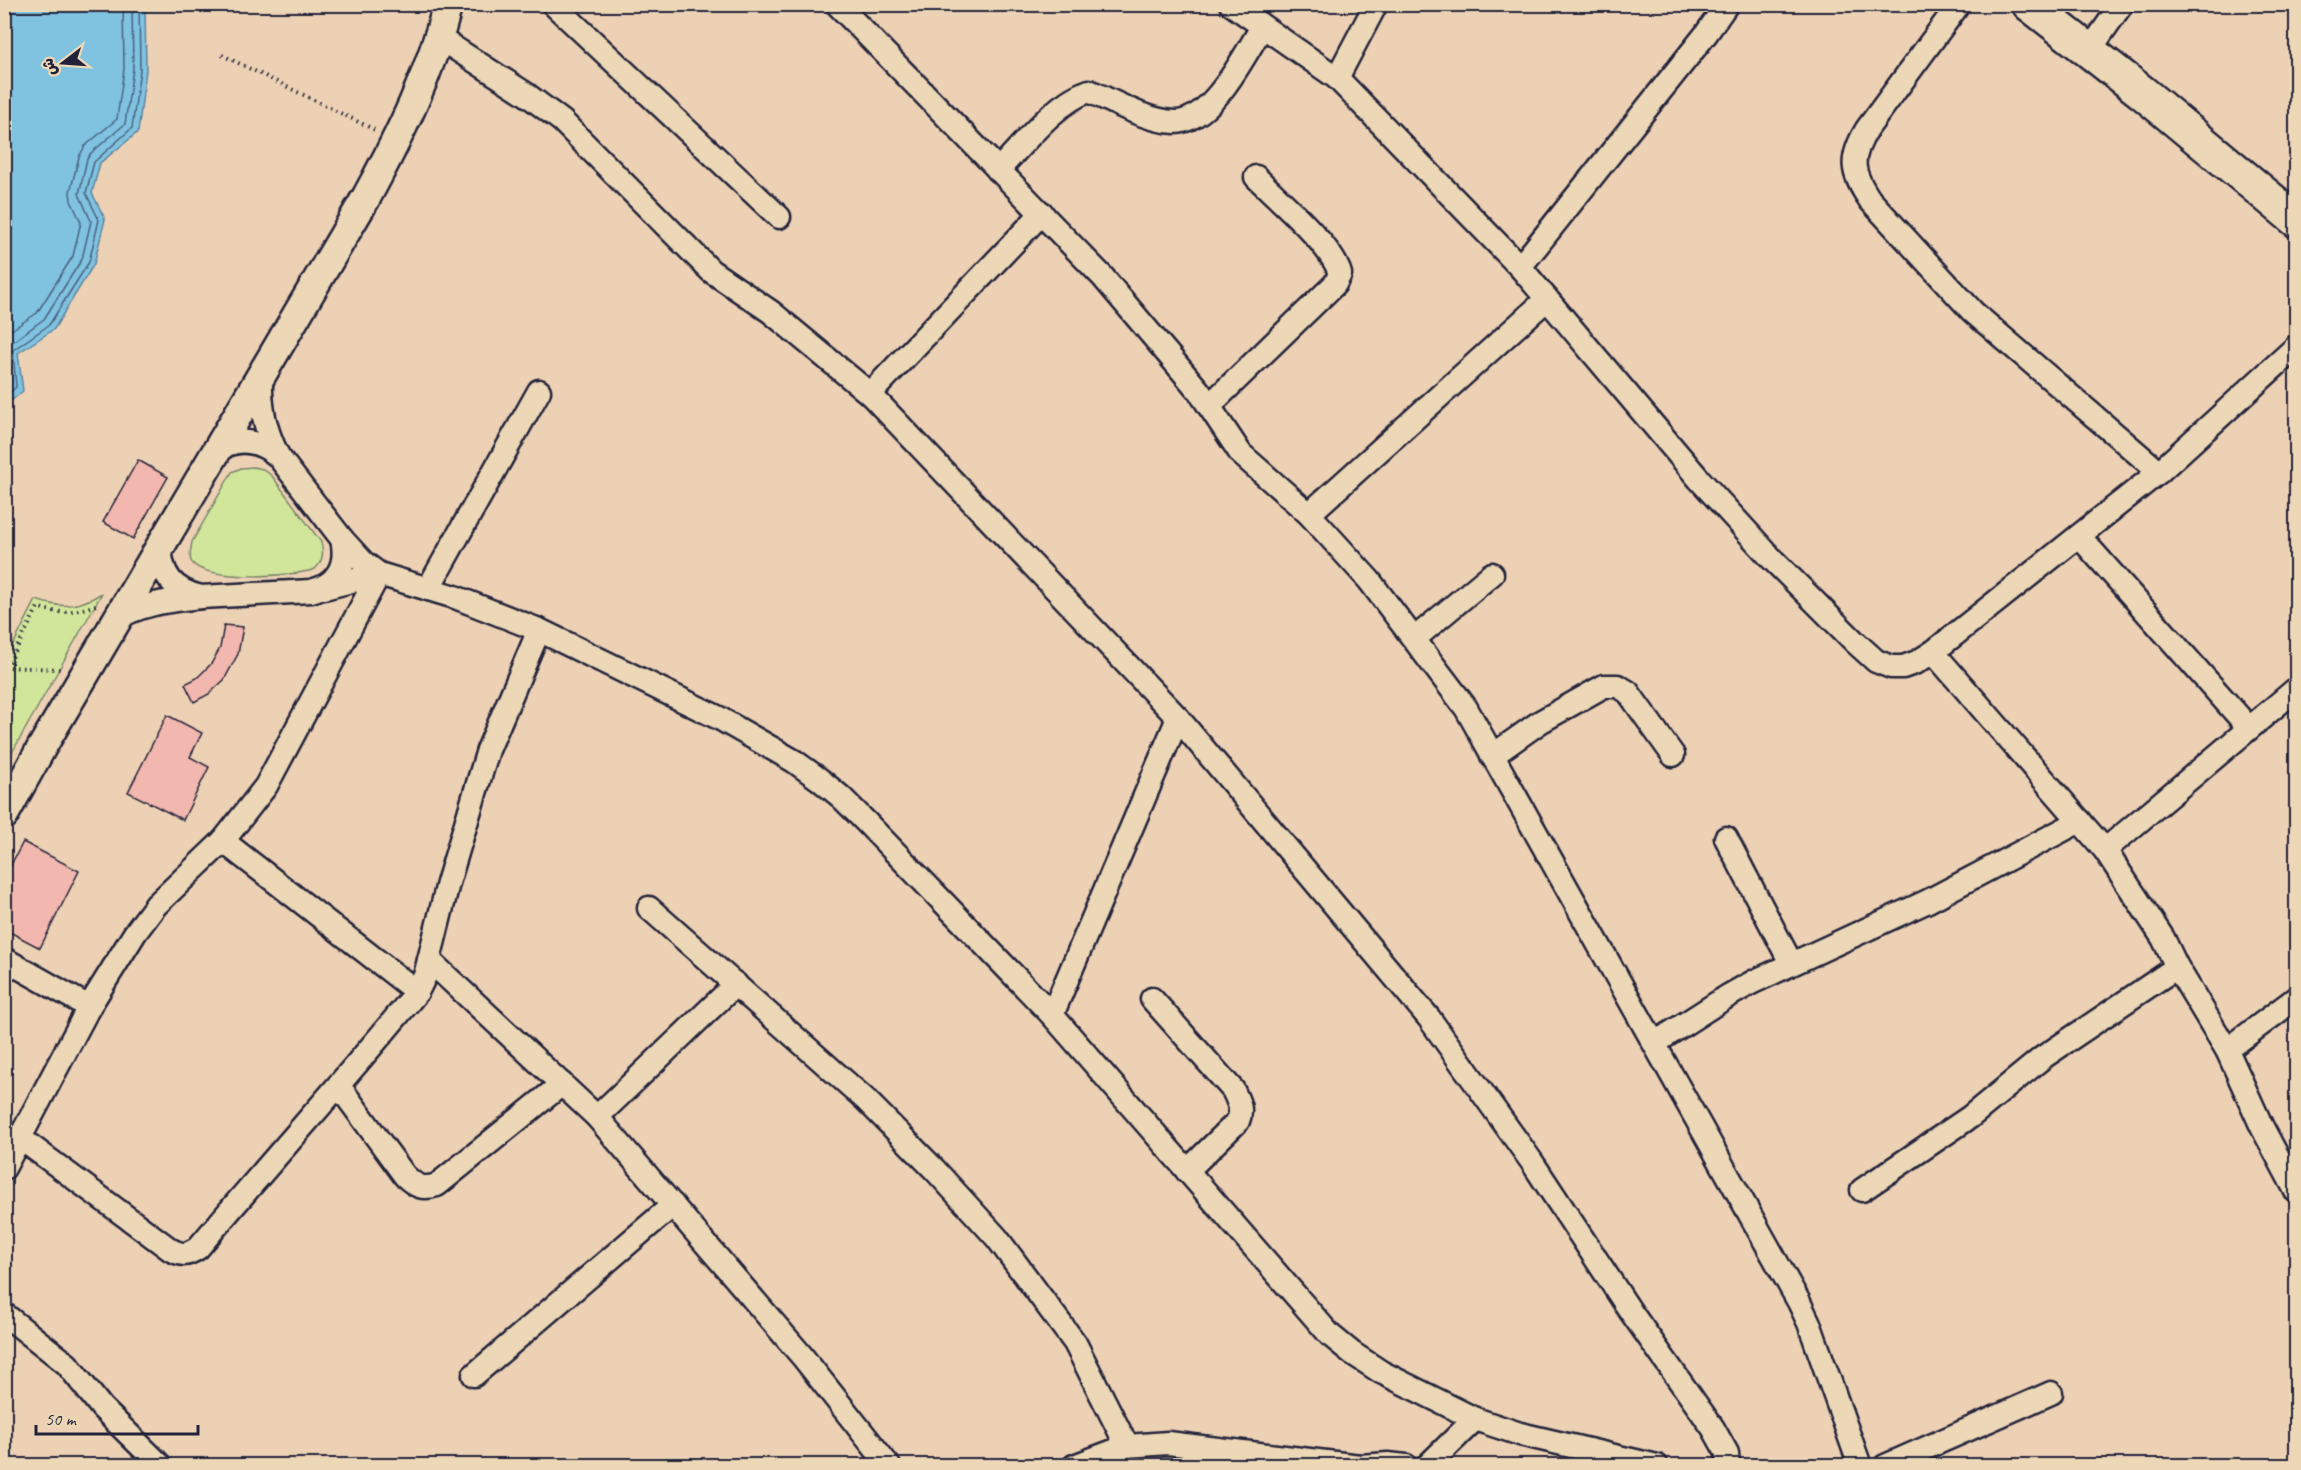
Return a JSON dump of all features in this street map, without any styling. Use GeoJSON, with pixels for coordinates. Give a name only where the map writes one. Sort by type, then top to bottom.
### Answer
{"type":"FeatureCollection","features":[{"type":"Feature","properties":{"kind":"main road"},"geometry":{"type":"LineString","coordinates":[[2029,4],[2296,220]]}},
{"type":"Feature","properties":{"kind":"street"},"geometry":{"type":"LineString","coordinates":[[4,815],[42,747],[110,610],[160,545],[367,196],[397,141],[439,38],[448,4]]}},
{"type":"Feature","properties":{"kind":"street"},"geometry":{"type":"LineString","coordinates":[[553,4],[779,218]]}},
{"type":"Feature","properties":{"kind":"street"},"geometry":{"type":"LineString","coordinates":[[837,4],[1042,213],[1152,333],[1199,391],[1241,454],[1309,514],[1369,580],[1466,708],[1799,1302],[1809,1323],[1860,1466]]}},
{"type":"Feature","properties":{"kind":"street"},"geometry":{"type":"LineString","coordinates":[[1231,4],[1337,78],[1520,267],[1699,479],[1772,559],[1876,662],[1891,667],[1903,667],[1933,652],[2079,537],[2159,472],[2296,347]]}},
{"type":"Feature","properties":{"kind":"street"},"geometry":{"type":"LineString","coordinates":[[1337,78],[1376,4]]}},
{"type":"Feature","properties":{"kind":"street"},"geometry":{"type":"LineString","coordinates":[[1520,267],[1706,34],[1727,4]]}},
{"type":"Feature","properties":{"kind":"street"},"geometry":{"type":"LineString","coordinates":[[1959,4],[1856,147],[1854,169],[1861,186],[1870,200],[1973,312],[2159,472]]}},
{"type":"Feature","properties":{"kind":"street"},"geometry":{"type":"LineString","coordinates":[[2089,51],[2122,4]]}},
{"type":"Feature","properties":{"kind":"street"},"geometry":{"type":"LineString","coordinates":[[998,170],[1056,111],[1077,95],[1089,91],[1153,118],[1176,122],[1200,114],[1219,93],[1262,27]]}},
{"type":"Feature","properties":{"kind":"street"},"geometry":{"type":"LineString","coordinates":[[439,38],[526,94],[562,121],[711,271],[771,312],[870,394],[1178,718],[1429,1018],[1532,1162],[1631,1312],[1713,1428],[1727,1453],[1728,1466]]}},
{"type":"Feature","properties":{"kind":"street"},"geometry":{"type":"LineString","coordinates":[[1209,406],[1335,284],[1340,274],[1337,262],[1256,177]]}},
{"type":"Feature","properties":{"kind":"street"},"geometry":{"type":"LineString","coordinates":[[870,394],[1042,213]]}},
{"type":"Feature","properties":{"kind":"street"},"geometry":{"type":"LineString","coordinates":[[1309,514],[1547,298]]}},
{"type":"Feature","properties":{"kind":"street"},"geometry":{"type":"LineString","coordinates":[[261,378],[262,416],[268,437],[278,456],[342,539],[363,562],[379,574],[428,589],[539,630],[719,717],[794,761],[841,797],[1052,1015],[1330,1335],[1352,1353],[1381,1372],[1475,1419],[1520,1434],[1657,1466]]}},
{"type":"Feature","properties":{"kind":"street"},"geometry":{"type":"LineString","coordinates":[[428,589],[539,391]]}},
{"type":"Feature","properties":{"kind":"street"},"geometry":{"type":"LineString","coordinates":[[215,452],[224,445],[238,441],[253,442],[267,447],[278,456]]}},
{"type":"Feature","properties":{"kind":"street"},"geometry":{"type":"LineString","coordinates":[[2079,537],[2249,728]]}},
{"type":"Feature","properties":{"kind":"street"},"geometry":{"type":"LineString","coordinates":[[322,588],[332,582],[344,563],[345,551],[342,539]]}},
{"type":"Feature","properties":{"kind":"street"},"geometry":{"type":"LineString","coordinates":[[160,545],[160,560],[166,574],[175,585],[187,593],[201,597]]}},
{"type":"Feature","properties":{"kind":"street"},"geometry":{"type":"LineString","coordinates":[[110,610],[130,611],[150,604],[201,597],[311,591],[379,574]]}},
{"type":"Feature","properties":{"kind":"street"},"geometry":{"type":"LineString","coordinates":[[4,1168],[89,1007],[135,933],[156,905],[223,841],[266,786],[379,574]]}},
{"type":"Feature","properties":{"kind":"street"},"geometry":{"type":"LineString","coordinates":[[1414,639],[1492,574]]}},
{"type":"Feature","properties":{"kind":"street"},"geometry":{"type":"LineString","coordinates":[[20,1138],[171,1250],[180,1255],[188,1255],[198,1248],[292,1137],[339,1086],[417,992],[425,976],[448,883],[488,750],[539,630]]}},
{"type":"Feature","properties":{"kind":"street"},"geometry":{"type":"LineString","coordinates":[[1933,652],[2105,850],[2163,938],[2177,967],[2228,1050],[2262,1127],[2296,1191]]}},
{"type":"Feature","properties":{"kind":"street"},"geometry":{"type":"LineString","coordinates":[[1492,756],[1540,722],[1604,686],[1618,686],[1628,692],[1673,755]]}},
{"type":"Feature","properties":{"kind":"street"},"geometry":{"type":"LineString","coordinates":[[2105,850],[2296,689]]}},
{"type":"Feature","properties":{"kind":"street"},"geometry":{"type":"LineString","coordinates":[[1052,1015],[1178,718]]}},
{"type":"Feature","properties":{"kind":"street"},"geometry":{"type":"LineString","coordinates":[[1655,1043],[1728,996],[1791,963],[1928,901],[2080,821]]}},
{"type":"Feature","properties":{"kind":"street"},"geometry":{"type":"LineString","coordinates":[[1726,838],[1791,963]]}},
{"type":"Feature","properties":{"kind":"street"},"geometry":{"type":"LineString","coordinates":[[223,841],[417,992]]}},
{"type":"Feature","properties":{"kind":"street"},"geometry":{"type":"LineString","coordinates":[[649,908],[866,1100],[935,1170],[997,1238],[1075,1343],[1127,1446]]}},
{"type":"Feature","properties":{"kind":"street"},"geometry":{"type":"LineString","coordinates":[[4,959],[89,1007]]}},
{"type":"Feature","properties":{"kind":"street"},"geometry":{"type":"LineString","coordinates":[[429,960],[597,1117],[802,1356],[890,1466]]}},
{"type":"Feature","properties":{"kind":"street"},"geometry":{"type":"LineString","coordinates":[[1862,1190],[1970,1117],[2042,1058],[2177,967]]}},
{"type":"Feature","properties":{"kind":"street"},"geometry":{"type":"LineString","coordinates":[[597,1117],[736,984]]}},
{"type":"Feature","properties":{"kind":"street"},"geometry":{"type":"LineString","coordinates":[[2228,1050],[2296,998]]}},
{"type":"Feature","properties":{"kind":"street"},"geometry":{"type":"LineString","coordinates":[[1152,999],[1233,1090],[1240,1104],[1241,1114],[1238,1121],[1187,1171]]}},
{"type":"Feature","properties":{"kind":"street"},"geometry":{"type":"LineString","coordinates":[[339,1086],[405,1176],[416,1186],[426,1189],[437,1185],[562,1084]]}},
{"type":"Feature","properties":{"kind":"street"},"geometry":{"type":"LineString","coordinates":[[474,1375],[673,1205]]}},
{"type":"Feature","properties":{"kind":"street"},"geometry":{"type":"LineString","coordinates":[[4,1314],[67,1364],[102,1408],[161,1466]]}},
{"type":"Feature","properties":{"kind":"street"},"geometry":{"type":"LineString","coordinates":[[1885,1466],[2051,1393]]}},
{"type":"Feature","properties":{"kind":"street"},"geometry":{"type":"LineString","coordinates":[[1427,1466],[1475,1419]]}},
{"type":"Feature","properties":{"kind":"street"},"geometry":{"type":"LineString","coordinates":[[1074,1466],[1127,1446],[1168,1443],[1360,1466],[1388,1464],[1406,1466]]}},
{"type":"Feature","properties":{"kind":"path"},"geometry":{"type":"LineString","coordinates":[[222,55],[397,141]]}},
{"type":"Feature","properties":{"kind":"path"},"geometry":{"type":"LineString","coordinates":[[4,673],[38,607],[53,612],[110,610]]}},
{"type":"Feature","properties":{"kind":"path"},"geometry":{"type":"LineString","coordinates":[[6,668],[68,669]]}},
{"type":"Feature","properties":{"kind":"green space"},"geometry":{"type":"Polygon","coordinates":[[[241,468],[263,469],[272,476],[321,542],[322,557],[315,569],[270,576],[230,575],[199,568],[191,561],[192,542],[232,472],[241,468]]]}},
{"type":"Feature","properties":{"kind":"green space"},"geometry":{"type":"Polygon","coordinates":[[[102,593],[5,765],[5,661],[36,600],[54,605],[70,605],[94,598],[102,593]]]}},
{"type":"Feature","properties":{"kind":"water"},"geometry":{"type":"Polygon","coordinates":[[[5,4],[154,5],[145,6],[146,70],[138,132],[100,163],[92,193],[105,219],[94,264],[54,329],[18,353],[23,391],[5,406],[5,4]]]}},
{"type":"Feature","properties":{"kind":"building"},"geometry":{"type":"Polygon","coordinates":[[[138,460],[168,477],[133,539],[103,522],[138,460]]]}},
{"type":"Feature","properties":{"kind":"building"},"geometry":{"type":"Polygon","coordinates":[[[224,625],[243,627],[238,654],[224,680],[209,694],[194,702],[185,684],[197,678],[211,664],[220,648],[224,625]]]}},
{"type":"Feature","properties":{"kind":"building"},"geometry":{"type":"Polygon","coordinates":[[[167,715],[202,733],[190,757],[209,767],[183,820],[128,792],[167,715]]]}},
{"type":"Feature","properties":{"kind":"building"},"geometry":{"type":"Polygon","coordinates":[[[23,842],[79,871],[40,948],[4,929],[4,878],[23,842]]]}}]}
